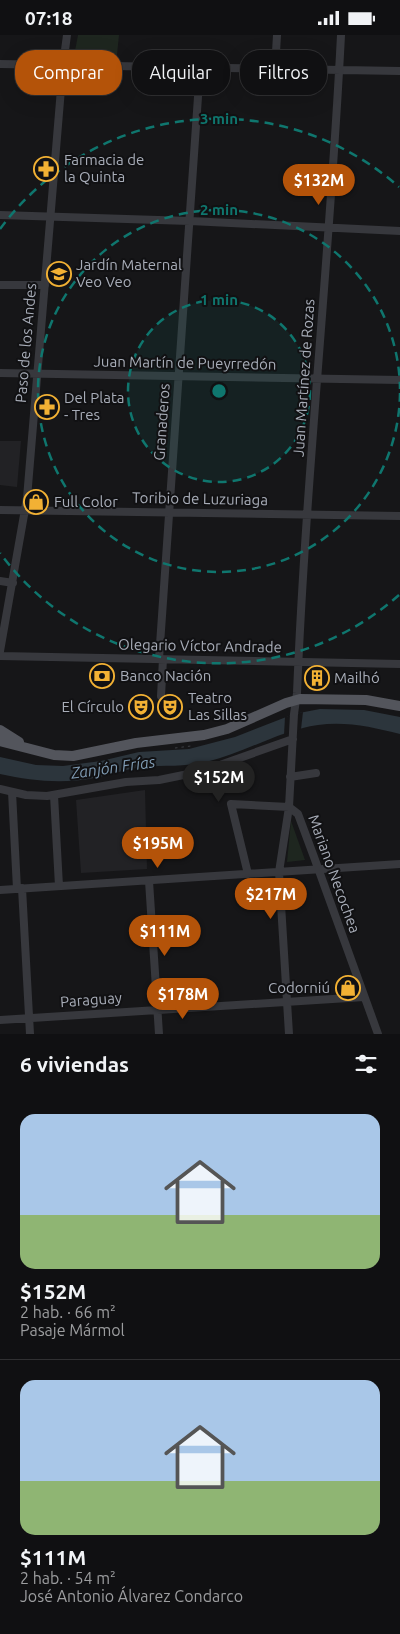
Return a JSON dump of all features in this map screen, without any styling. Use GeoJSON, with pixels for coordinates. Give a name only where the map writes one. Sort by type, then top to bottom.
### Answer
{"type":"FeatureCollection","features":[{"type":"Feature","properties":{"kind":"main road"},"geometry":{"type":"LineString","coordinates":[[0,741],[54,755],[73,755],[136,743],[204,735],[236,725],[286,703],[306,698],[366,700],[400,707]]}},
{"type":"Feature","properties":{"kind":"main road"},"geometry":{"type":"LineString","coordinates":[[0,731],[29,747]]}},
{"type":"Feature","properties":{"kind":"street","name":"Paso de los Andes"},"geometry":{"type":"LineString","coordinates":[[65,50],[67,35]]}},
{"type":"Feature","properties":{"kind":"street"},"geometry":{"type":"LineString","coordinates":[[276,50],[277,35]]}},
{"type":"Feature","properties":{"kind":"street","name":"Juan Martínez de Rozas"},"geometry":{"type":"LineString","coordinates":[[294,719],[341,35]]}},
{"type":"Feature","properties":{"kind":"street"},"geometry":{"type":"LineString","coordinates":[[0,64],[15,64]]}},
{"type":"Feature","properties":{"kind":"street"},"geometry":{"type":"LineString","coordinates":[[327,70],[400,71]]}},
{"type":"Feature","properties":{"kind":"street","name":"Paso de los Andes"},"geometry":{"type":"LineString","coordinates":[[0,651],[25,510],[61,95]]}},
{"type":"Feature","properties":{"kind":"street","name":"Granaderos"},"geometry":{"type":"LineString","coordinates":[[161,696],[161,659],[169,513],[198,95]]}},
{"type":"Feature","properties":{"kind":"street"},"geometry":{"type":"LineString","coordinates":[[0,215],[190,221],[400,231]]}},
{"type":"Feature","properties":{"kind":"street"},"geometry":{"type":"LineString","coordinates":[[0,285],[45,285]]}},
{"type":"Feature","properties":{"kind":"street","name":"Juan Martín de Pueyrredón"},"geometry":{"type":"LineString","coordinates":[[0,373],[400,380]]}},
{"type":"Feature","properties":{"kind":"street","name":"Toribio de Luzuriaga"},"geometry":{"type":"LineString","coordinates":[[0,510],[400,516]]}},
{"type":"Feature","properties":{"kind":"street"},"geometry":{"type":"LineString","coordinates":[[0,581],[13,583]]}},
{"type":"Feature","properties":{"kind":"street","name":"Olegario Víctor Andrade"},"geometry":{"type":"LineString","coordinates":[[0,656],[400,664]]}},
{"type":"Feature","properties":{"kind":"street","name":"Mariano Necochea"},"geometry":{"type":"LineString","coordinates":[[294,719],[289,807],[298,814],[378,1034]]}},
{"type":"Feature","properties":{"kind":"street"},"geometry":{"type":"LineString","coordinates":[[0,789],[40,796],[141,780],[159,780],[203,771],[293,736]]}},
{"type":"Feature","properties":{"kind":"street"},"geometry":{"type":"LineString","coordinates":[[290,777],[316,773]]}},
{"type":"Feature","properties":{"kind":"street"},"geometry":{"type":"LineString","coordinates":[[12,792],[30,1034]]}},
{"type":"Feature","properties":{"kind":"street"},"geometry":{"type":"LineString","coordinates":[[54,795],[59,886]]}},
{"type":"Feature","properties":{"kind":"street"},"geometry":{"type":"LineString","coordinates":[[248,874],[231,804],[289,807],[280,872],[290,1034]]}},
{"type":"Feature","properties":{"kind":"street"},"geometry":{"type":"LineString","coordinates":[[0,890],[400,864]]}},
{"type":"Feature","properties":{"kind":"street"},"geometry":{"type":"LineString","coordinates":[[148,881],[159,1034]]}},
{"type":"Feature","properties":{"kind":"street","name":"Paraguay"},"geometry":{"type":"LineString","coordinates":[[0,1020],[364,997]]}},
{"type":"Feature","properties":{"kind":"shaded area"},"geometry":{"type":"Polygon","coordinates":[[[78,35],[119,35],[118,50],[75,50],[78,35]]]}},
{"type":"Feature","properties":{"kind":"shaded area"},"geometry":{"type":"Polygon","coordinates":[[[0,441],[21,441],[17,487],[0,485],[0,441]]]}},
{"type":"Feature","properties":{"kind":"shaded area"},"geometry":{"type":"Polygon","coordinates":[[[145,790],[147,869],[81,873],[76,800],[145,790]]]}},
{"type":"Feature","properties":{"kind":"shaded area"},"geometry":{"type":"Polygon","coordinates":[[[291,821],[305,860],[287,862],[291,821]]]}},
{"type":"Feature","properties":{"kind":"water","name":"Zanjón Frías"},"geometry":{"type":"Polygon","coordinates":[[[320,709],[364,710],[400,717],[400,734],[359,725],[318,725],[290,732],[220,758],[198,764],[142,767],[94,778],[70,781],[35,780],[0,774],[0,757],[36,765],[63,766],[101,761],[139,752],[189,749],[235,737],[294,714],[320,709]]]}},
{"type":"Feature","properties":{"kind":"pier"},"geometry":{"type":"Polygon","coordinates":[[[303,712],[301,729],[284,735],[285,717],[303,712]]]}},
{"type":"Feature","properties":{"kind":"place","name":"Farmacia de la Quinta"},"geometry":{"type":"Point","coordinates":[46,169]}},
{"type":"Feature","properties":{"kind":"place","name":"Jardín Maternal Veo Veo"},"geometry":{"type":"Point","coordinates":[59,274]}},
{"type":"Feature","properties":{"kind":"place","name":"Del Plata - Tres"},"geometry":{"type":"Point","coordinates":[47,407]}},
{"type":"Feature","properties":{"kind":"place","name":"Full Color"},"geometry":{"type":"Point","coordinates":[36,502]}},
{"type":"Feature","properties":{"kind":"place","name":"Banco Nación"},"geometry":{"type":"Point","coordinates":[102,676]}},
{"type":"Feature","properties":{"kind":"place","name":"Mailhó"},"geometry":{"type":"Point","coordinates":[317,678]}},
{"type":"Feature","properties":{"kind":"place","name":"El Círculo"},"geometry":{"type":"Point","coordinates":[141,707]}},
{"type":"Feature","properties":{"kind":"place","name":"Teatro Las Sillas"},"geometry":{"type":"Point","coordinates":[170,707]}},
{"type":"Feature","properties":{"kind":"place","name":"Codorniú"},"geometry":{"type":"Point","coordinates":[348,988]}}]}
